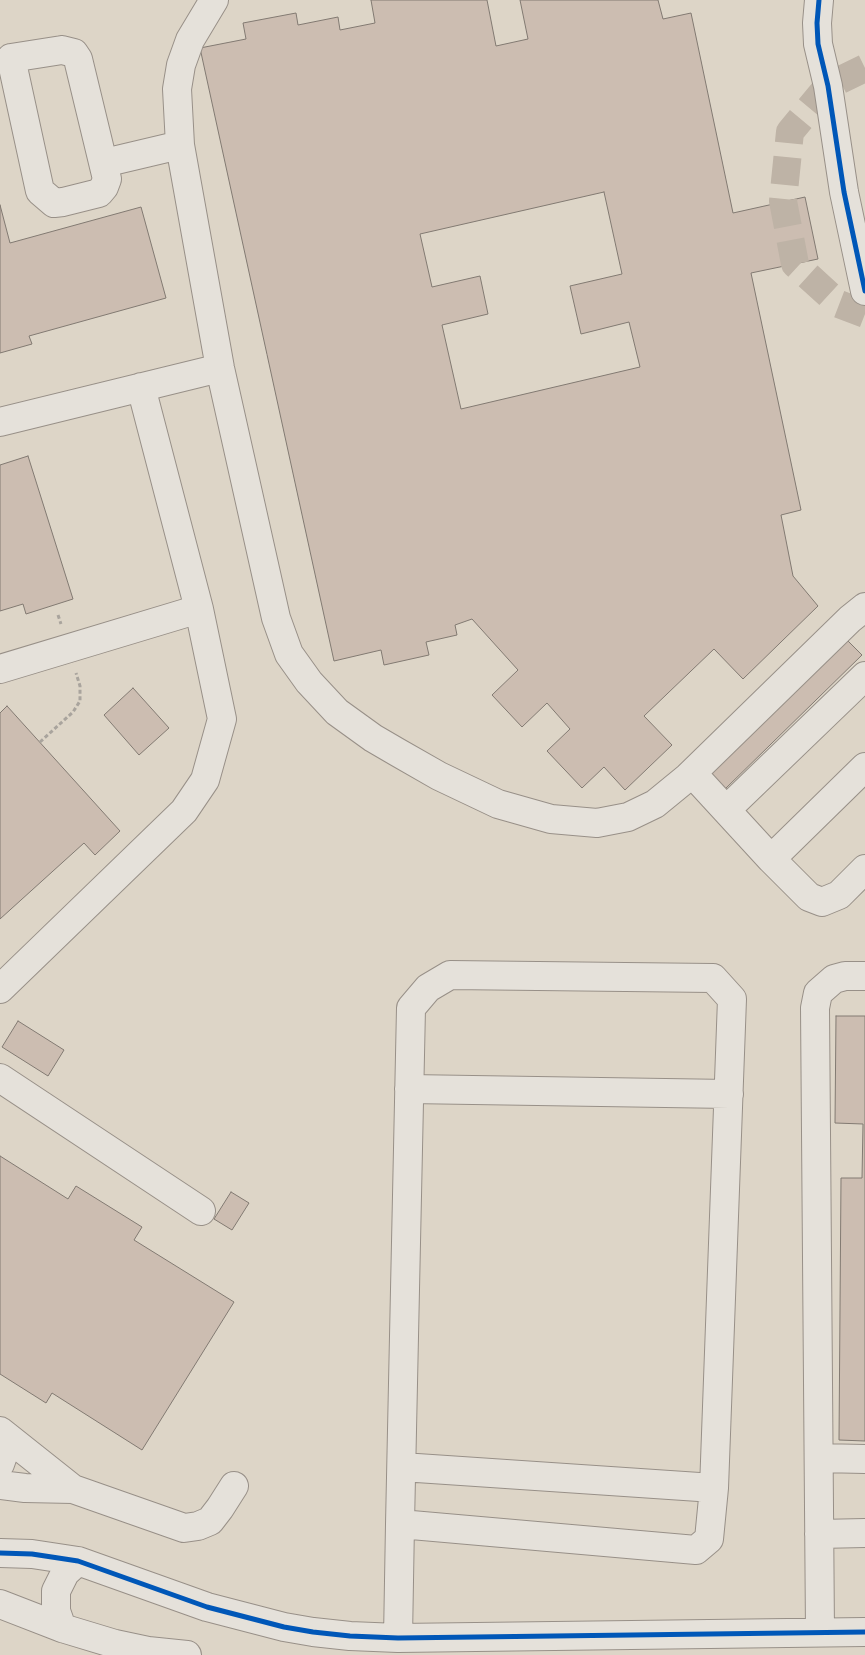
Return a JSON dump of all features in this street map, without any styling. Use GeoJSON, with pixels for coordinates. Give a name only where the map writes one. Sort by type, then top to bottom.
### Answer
{"type":"FeatureCollection","features":[{"type":"Feature","properties":{"kind":"street"},"geometry":{"type":"LineString","coordinates":[[214,0],[190,40],[181,66],[177,89],[180,145],[220,368],[276,618],[289,654],[309,682],[337,712],[372,738],[439,776],[498,804],[551,819],[597,823],[628,817],[655,804],[692,773],[860,621]]}},
{"type":"Feature","properties":{"kind":"street"},"geometry":{"type":"LineString","coordinates":[[819,0],[818,44],[828,86],[844,192],[865,290]]}},
{"type":"Feature","properties":{"kind":"street"},"geometry":{"type":"LineString","coordinates":[[62,50],[74,53],[78,59],[104,163],[107,179],[104,188],[99,193],[54,203],[40,191],[6,53],[62,50]]}},
{"type":"Feature","properties":{"kind":"street"},"geometry":{"type":"LineString","coordinates":[[104,163],[180,145]]}},
{"type":"Feature","properties":{"kind":"street"},"geometry":{"type":"LineString","coordinates":[[0,422],[220,368]]}},
{"type":"Feature","properties":{"kind":"street"},"geometry":{"type":"LineString","coordinates":[[0,989],[184,810],[205,780],[222,719],[199,609],[141,387]]}},
{"type":"Feature","properties":{"kind":"street"},"geometry":{"type":"LineString","coordinates":[[0,669],[199,609]]}},
{"type":"Feature","properties":{"kind":"street"},"geometry":{"type":"LineString","coordinates":[[726,810],[865,676]]}},
{"type":"Feature","properties":{"kind":"street"},"geometry":{"type":"LineString","coordinates":[[770,859],[865,767]]}},
{"type":"Feature","properties":{"kind":"street"},"geometry":{"type":"LineString","coordinates":[[692,773],[770,859],[809,897],[822,902],[839,895],[865,868]]}},
{"type":"Feature","properties":{"kind":"street"},"geometry":{"type":"LineString","coordinates":[[398,1638],[400,1524],[402,1467],[411,1008],[428,988],[450,975],[713,978],[732,999],[714,1488],[709,1538],[696,1550],[400,1524]]}},
{"type":"Feature","properties":{"kind":"street"},"geometry":{"type":"LineString","coordinates":[[820,1632],[815,1008],[818,993],[834,979],[845,976],[865,976]]}},
{"type":"Feature","properties":{"kind":"street"},"geometry":{"type":"LineString","coordinates":[[0,1078],[201,1211]]}},
{"type":"Feature","properties":{"kind":"street"},"geometry":{"type":"LineString","coordinates":[[409,1089],[729,1094]]}},
{"type":"Feature","properties":{"kind":"street"},"geometry":{"type":"LineString","coordinates":[[0,1464],[6,1447],[3,1433]]}},
{"type":"Feature","properties":{"kind":"street"},"geometry":{"type":"LineString","coordinates":[[3,1433],[73,1489]]}},
{"type":"Feature","properties":{"kind":"street"},"geometry":{"type":"LineString","coordinates":[[818,1458],[865,1459]]}},
{"type":"Feature","properties":{"kind":"street"},"geometry":{"type":"LineString","coordinates":[[402,1467],[714,1488]]}},
{"type":"Feature","properties":{"kind":"street"},"geometry":{"type":"LineString","coordinates":[[0,1485],[25,1488],[73,1489],[184,1528],[198,1526],[210,1521],[234,1486]]}},
{"type":"Feature","properties":{"kind":"street"},"geometry":{"type":"LineString","coordinates":[[819,1534],[865,1533]]}},
{"type":"Feature","properties":{"kind":"street"},"geometry":{"type":"LineString","coordinates":[[0,1553],[32,1554],[78,1561],[166,1594],[250,1619],[313,1632],[398,1638],[865,1632]]}},
{"type":"Feature","properties":{"kind":"street"},"geometry":{"type":"LineString","coordinates":[[62,1628],[56,1611],[56,1591],[65,1573],[78,1561]]}},
{"type":"Feature","properties":{"kind":"street"},"geometry":{"type":"LineString","coordinates":[[0,1604],[62,1628],[115,1644],[148,1651],[187,1655]]}},
{"type":"Feature","properties":{"kind":"path"},"geometry":{"type":"LineString","coordinates":[[40,742],[73,712],[80,701],[80,686],[58,616]]}},
{"type":"Feature","properties":{"kind":"building"},"geometry":{"type":"Polygon","coordinates":[[[371,0],[487,0],[496,46],[528,39],[520,0],[658,0],[663,19],[691,13],[733,213],[805,197],[818,259],[751,273],[801,510],[781,515],[793,576],[818,606],[743,679],[714,649],[644,716],[672,745],[625,790],[604,767],[582,788],[547,751],[570,729],[547,703],[522,727],[492,695],[518,670],[472,619],[455,625],[457,635],[426,642],[429,655],[384,665],[381,650],[334,661],[200,48],[246,39],[243,23],[296,13],[298,25],[338,17],[340,30],[375,23],[371,0]],[[604,192],[420,234],[432,287],[480,276],[488,314],[442,325],[461,409],[640,367],[629,322],[581,334],[570,286],[622,274],[604,192]]]}},
{"type":"Feature","properties":{"kind":"building"},"geometry":{"type":"Polygon","coordinates":[[[0,205],[10,243],[141,207],[166,298],[29,336],[32,344],[0,353],[0,205]]]}},
{"type":"Feature","properties":{"kind":"building"},"geometry":{"type":"Polygon","coordinates":[[[28,456],[73,599],[26,614],[23,604],[0,611],[0,465],[28,456]]]}},
{"type":"Feature","properties":{"kind":"building"},"geometry":{"type":"Polygon","coordinates":[[[840,633],[862,655],[724,790],[702,767],[840,633]]]}},
{"type":"Feature","properties":{"kind":"building"},"geometry":{"type":"Polygon","coordinates":[[[133,688],[169,728],[139,755],[104,715],[133,688]]]}},
{"type":"Feature","properties":{"kind":"building"},"geometry":{"type":"Polygon","coordinates":[[[7,706],[120,831],[95,855],[84,843],[0,919],[0,713],[7,706]]]}},
{"type":"Feature","properties":{"kind":"building"},"geometry":{"type":"Polygon","coordinates":[[[836,1016],[865,1016],[865,1441],[839,1440],[841,1178],[862,1178],[863,1124],[835,1123],[836,1016]]]}},
{"type":"Feature","properties":{"kind":"building"},"geometry":{"type":"Polygon","coordinates":[[[18,1021],[64,1050],[48,1076],[2,1047],[18,1021]]]}},
{"type":"Feature","properties":{"kind":"building"},"geometry":{"type":"Polygon","coordinates":[[[0,1156],[68,1199],[76,1186],[142,1227],[134,1240],[234,1302],[142,1450],[52,1393],[46,1403],[0,1374],[0,1156]]]}},
{"type":"Feature","properties":{"kind":"building"},"geometry":{"type":"Polygon","coordinates":[[[231,1192],[249,1203],[232,1230],[214,1219],[231,1192]]]}},
{"type":"Feature","properties":{"kind":"tunnel"},"geometry":{"type":"LineString","coordinates":[[865,68],[828,86],[790,132],[783,201],[795,264],[839,304],[865,314]]}},
{"type":"Feature","properties":{"kind":"cycle path"},"geometry":{"type":"LineString","coordinates":[[819,0],[818,44],[828,86],[844,192],[865,291]]}},
{"type":"Feature","properties":{"kind":"cycle path"},"geometry":{"type":"LineString","coordinates":[[0,1553],[32,1554],[78,1561],[207,1607],[284,1627],[350,1636],[398,1638],[865,1632]]}}]}
